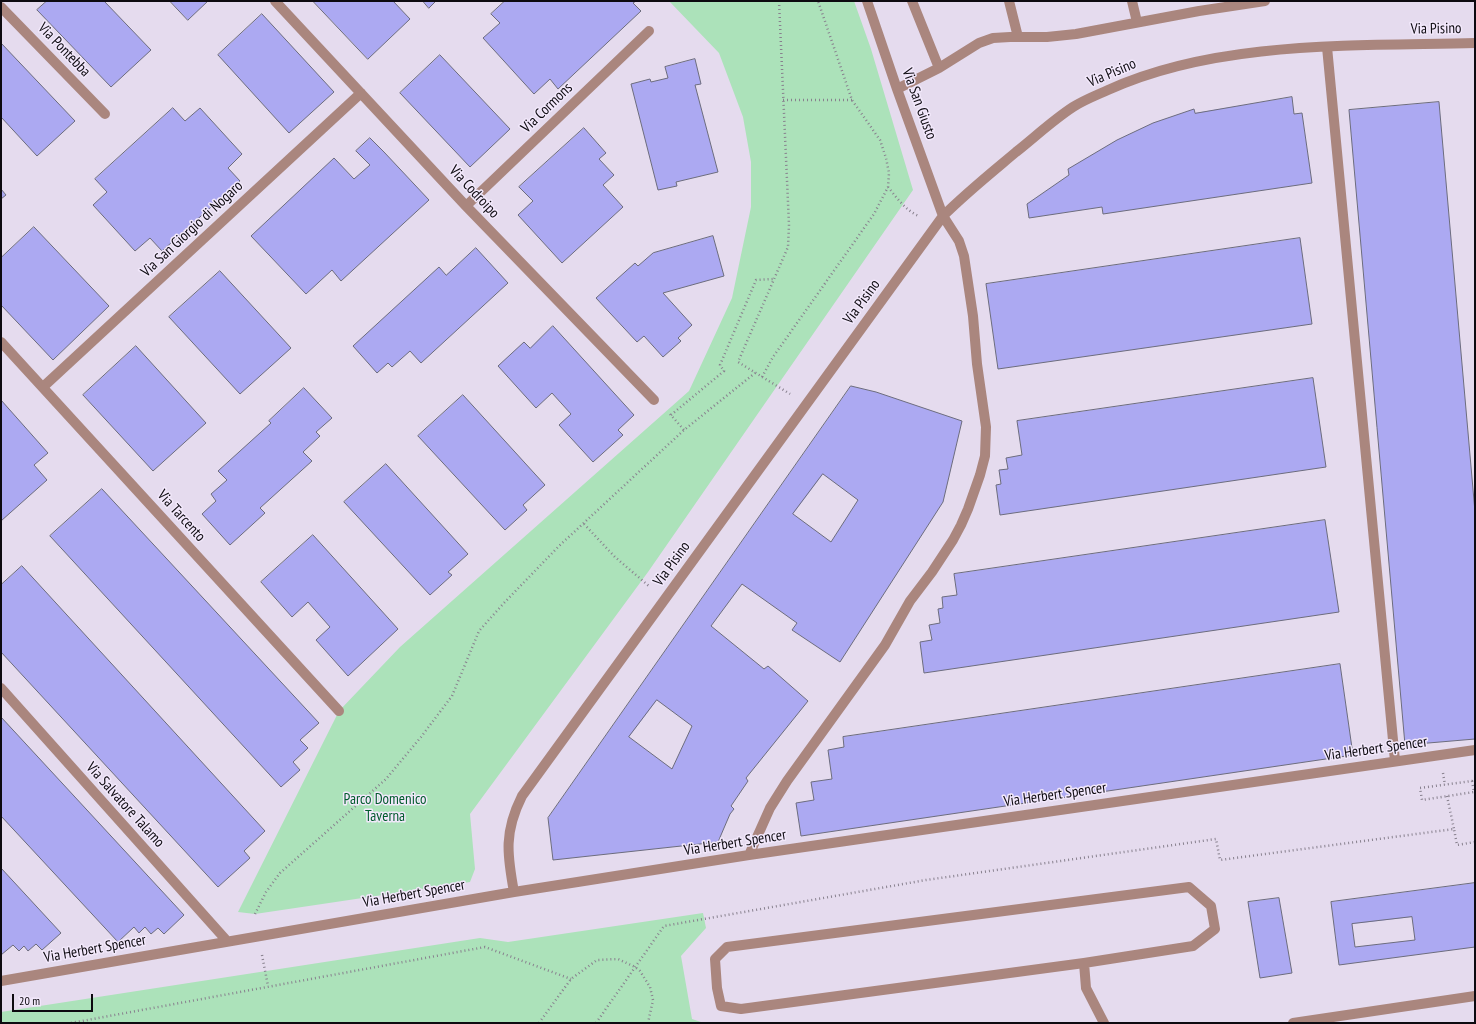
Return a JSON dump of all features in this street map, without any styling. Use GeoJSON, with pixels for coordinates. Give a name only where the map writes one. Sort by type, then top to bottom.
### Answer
{"type":"FeatureCollection","features":[{"type":"Feature","properties":{"kind":"street","name":"Via Codroipo"},"geometry":{"type":"LineString","coordinates":[[275,1],[466,206],[654,400]]}},
{"type":"Feature","properties":{"kind":"street","name":"Via San Giusto"},"geometry":{"type":"LineString","coordinates":[[749,856],[770,808],[787,781],[884,645],[910,601],[932,572],[953,540],[968,509],[983,465],[986,443],[986,427],[973,316],[962,248],[943,216],[867,1]]}},
{"type":"Feature","properties":{"kind":"street"},"geometry":{"type":"LineString","coordinates":[[912,1],[939,68]]}},
{"type":"Feature","properties":{"kind":"street"},"geometry":{"type":"LineString","coordinates":[[1009,1],[1018,37]]}},
{"type":"Feature","properties":{"kind":"street"},"geometry":{"type":"LineString","coordinates":[[1132,1],[1137,22]]}},
{"type":"Feature","properties":{"kind":"street"},"geometry":{"type":"LineString","coordinates":[[897,89],[939,68],[979,43],[993,38],[1047,37],[1076,34],[1137,22],[1266,1]]}},
{"type":"Feature","properties":{"kind":"street","name":"Via Pontebba"},"geometry":{"type":"LineString","coordinates":[[1,7],[106,114]]}},
{"type":"Feature","properties":{"kind":"street","name":"Via Cormons"},"geometry":{"type":"LineString","coordinates":[[466,206],[649,31]]}},
{"type":"Feature","properties":{"kind":"street","name":"Via Pisino"},"geometry":{"type":"LineString","coordinates":[[514,892],[508,846],[510,825],[518,804],[528,787],[943,216],[958,200],[1043,130],[1074,107],[1126,81],[1153,72],[1201,61],[1262,52],[1327,47],[1475,43]]}},
{"type":"Feature","properties":{"kind":"street"},"geometry":{"type":"LineString","coordinates":[[1327,47],[1395,761]]}},
{"type":"Feature","properties":{"kind":"street","name":"Via San Giorgio di Nogaro"},"geometry":{"type":"LineString","coordinates":[[43,387],[361,93]]}},
{"type":"Feature","properties":{"kind":"street","name":"Via Tarcento"},"geometry":{"type":"LineString","coordinates":[[1,342],[339,712]]}},
{"type":"Feature","properties":{"kind":"street","name":"Via Salvatore Talamo"},"geometry":{"type":"LineString","coordinates":[[1,688],[227,941]]}},
{"type":"Feature","properties":{"kind":"street","name":"Via Herbert Spencer"},"geometry":{"type":"LineString","coordinates":[[1,981],[514,892],[749,856],[1475,750]]}},
{"type":"Feature","properties":{"kind":"street"},"geometry":{"type":"LineString","coordinates":[[1189,887],[1211,906],[1215,929],[1193,946],[1084,962],[741,1009],[721,1006],[717,988],[715,959],[727,947],[1189,887]]}},
{"type":"Feature","properties":{"kind":"street"},"geometry":{"type":"LineString","coordinates":[[1084,962],[1086,988],[1104,1023]]}},
{"type":"Feature","properties":{"kind":"street"},"geometry":{"type":"LineString","coordinates":[[1293,1023],[1475,996]]}},
{"type":"Feature","properties":{"kind":"path"},"geometry":{"type":"LineString","coordinates":[[779,1],[789,225],[788,247],[738,362],[806,405]]}},
{"type":"Feature","properties":{"kind":"path"},"geometry":{"type":"LineString","coordinates":[[762,377],[773,358],[874,214],[888,187],[889,173],[880,140],[852,100],[818,1]]}},
{"type":"Feature","properties":{"kind":"path"},"geometry":{"type":"LineString","coordinates":[[783,100],[852,100]]}},
{"type":"Feature","properties":{"kind":"path"},"geometry":{"type":"LineString","coordinates":[[888,187],[911,212],[926,218],[943,216]]}},
{"type":"Feature","properties":{"kind":"path"},"geometry":{"type":"LineString","coordinates":[[671,415],[724,371],[720,365],[756,280],[774,279]]}},
{"type":"Feature","properties":{"kind":"path"},"geometry":{"type":"LineString","coordinates":[[255,914],[266,892],[280,873],[386,779],[421,737],[452,696],[479,631],[514,593],[559,546],[684,430],[756,373]]}},
{"type":"Feature","properties":{"kind":"path"},"geometry":{"type":"LineString","coordinates":[[654,400],[671,415],[684,430]]}},
{"type":"Feature","properties":{"kind":"path"},"geometry":{"type":"LineString","coordinates":[[584,524],[615,557],[664,599]]}},
{"type":"Feature","properties":{"kind":"path"},"geometry":{"type":"LineString","coordinates":[[1472,781],[1474,792],[1447,796],[1422,800],[1420,788],[1472,781]]}},
{"type":"Feature","properties":{"kind":"path"},"geometry":{"type":"LineString","coordinates":[[1447,796],[1457,845],[1475,842]]}},
{"type":"Feature","properties":{"kind":"path"},"geometry":{"type":"LineString","coordinates":[[596,1023],[664,926],[926,880],[1216,839],[1220,860],[1454,829]]}},
{"type":"Feature","properties":{"kind":"path"},"geometry":{"type":"LineString","coordinates":[[71,1023],[485,947],[571,979]]}},
{"type":"Feature","properties":{"kind":"path"},"geometry":{"type":"LineString","coordinates":[[262,953],[268,986]]}},
{"type":"Feature","properties":{"kind":"path"},"geometry":{"type":"LineString","coordinates":[[539,1023],[571,979],[597,960],[618,958],[640,971],[650,987],[653,1000],[648,1023]]}},
{"type":"Feature","properties":{"kind":"green space","name":"Parco Domenico Taverna"},"geometry":{"type":"Polygon","coordinates":[[[669,1],[854,1],[871,49],[913,190],[648,572],[470,814],[475,869],[470,882],[255,914],[238,912],[339,711],[400,647],[689,391],[732,298],[751,207],[751,162],[743,117],[719,53],[669,1]]]}},
{"type":"Feature","properties":{"kind":"green space"},"geometry":{"type":"Polygon","coordinates":[[[703,913],[706,928],[681,956],[692,1019],[704,1023],[1,1023],[1,1012],[480,938],[508,942],[703,913]]]}},
{"type":"Feature","properties":{"kind":"building"},"geometry":{"type":"Polygon","coordinates":[[[47,1],[104,1],[151,50],[111,87],[37,10],[47,1]]]}},
{"type":"Feature","properties":{"kind":"building"},"geometry":{"type":"Polygon","coordinates":[[[170,1],[208,1],[188,20],[170,1]]]}},
{"type":"Feature","properties":{"kind":"building"},"geometry":{"type":"Polygon","coordinates":[[[313,1],[393,1],[410,19],[368,59],[313,1]]]}},
{"type":"Feature","properties":{"kind":"building"},"geometry":{"type":"Polygon","coordinates":[[[423,1],[436,1],[429,8],[423,1]]]}},
{"type":"Feature","properties":{"kind":"building"},"geometry":{"type":"Polygon","coordinates":[[[505,1],[636,1],[633,3],[641,11],[558,89],[550,79],[534,94],[483,38],[500,23],[491,14],[505,1]]]}},
{"type":"Feature","properties":{"kind":"building"},"geometry":{"type":"Polygon","coordinates":[[[262,14],[334,92],[289,133],[218,55],[262,14]]]}},
{"type":"Feature","properties":{"kind":"building"},"geometry":{"type":"Polygon","coordinates":[[[1,43],[75,121],[37,156],[1,117],[1,43]]]}},
{"type":"Feature","properties":{"kind":"building"},"geometry":{"type":"Polygon","coordinates":[[[440,55],[510,129],[470,167],[400,93],[440,55]]]}},
{"type":"Feature","properties":{"kind":"building"},"geometry":{"type":"Polygon","coordinates":[[[695,59],[701,84],[695,85],[718,172],[676,182],[677,186],[658,190],[631,84],[650,79],[651,82],[668,78],[665,67],[695,59]]]}},
{"type":"Feature","properties":{"kind":"building"},"geometry":{"type":"Polygon","coordinates":[[[1292,97],[1294,114],[1302,113],[1312,183],[1103,214],[1102,207],[1029,218],[1027,204],[1069,175],[1068,169],[1117,140],[1153,123],[1194,109],[1195,113],[1292,97]]]}},
{"type":"Feature","properties":{"kind":"building"},"geometry":{"type":"Polygon","coordinates":[[[1439,102],[1475,512],[1475,739],[1405,745],[1349,110],[1439,102]]]}},
{"type":"Feature","properties":{"kind":"building"},"geometry":{"type":"Polygon","coordinates":[[[173,108],[185,121],[200,108],[242,154],[228,168],[240,181],[162,251],[150,238],[135,251],[93,205],[107,192],[95,179],[173,108]]]}},
{"type":"Feature","properties":{"kind":"building"},"geometry":{"type":"Polygon","coordinates":[[[584,128],[606,153],[599,159],[614,175],[603,185],[623,207],[562,263],[518,215],[533,201],[519,187],[584,128]]]}},
{"type":"Feature","properties":{"kind":"building"},"geometry":{"type":"Polygon","coordinates":[[[370,138],[429,200],[341,281],[332,270],[306,294],[251,236],[334,158],[354,179],[370,165],[356,151],[370,138]]]}},
{"type":"Feature","properties":{"kind":"building"},"geometry":{"type":"Polygon","coordinates":[[[1,189],[6,195],[1,199],[1,189]]]}},
{"type":"Feature","properties":{"kind":"building"},"geometry":{"type":"Polygon","coordinates":[[[34,227],[109,306],[53,360],[1,305],[1,258],[34,227]]]}},
{"type":"Feature","properties":{"kind":"building"},"geometry":{"type":"Polygon","coordinates":[[[713,236],[724,276],[663,293],[692,325],[678,338],[681,341],[663,357],[644,336],[637,342],[596,298],[635,263],[638,266],[653,253],[713,236]]]}},
{"type":"Feature","properties":{"kind":"building"},"geometry":{"type":"Polygon","coordinates":[[[1300,238],[1312,324],[998,369],[986,284],[1300,238]]]}},
{"type":"Feature","properties":{"kind":"building"},"geometry":{"type":"Polygon","coordinates":[[[476,248],[508,283],[421,363],[410,351],[392,367],[388,363],[377,373],[353,346],[439,267],[446,275],[476,248]]]}},
{"type":"Feature","properties":{"kind":"building"},"geometry":{"type":"Polygon","coordinates":[[[220,271],[291,348],[240,394],[169,317],[220,271]]]}},
{"type":"Feature","properties":{"kind":"building"},"geometry":{"type":"Polygon","coordinates":[[[553,326],[634,415],[618,430],[623,435],[593,462],[559,425],[571,414],[552,393],[536,408],[498,366],[524,342],[530,348],[553,326]]]}},
{"type":"Feature","properties":{"kind":"building"},"geometry":{"type":"Polygon","coordinates":[[[136,346],[206,423],[153,471],[83,395],[136,346]]]}},
{"type":"Feature","properties":{"kind":"building"},"geometry":{"type":"Polygon","coordinates":[[[1313,378],[1326,467],[1000,515],[996,485],[1001,484],[999,470],[1008,469],[1006,458],[1022,455],[1017,421],[1313,378]]]}},
{"type":"Feature","properties":{"kind":"building"},"geometry":{"type":"Polygon","coordinates":[[[851,386],[876,392],[962,421],[943,502],[840,662],[792,630],[797,623],[742,584],[711,626],[764,669],[768,666],[808,701],[746,778],[748,781],[731,806],[734,809],[730,814],[718,842],[553,860],[548,818],[851,386]],[[823,474],[793,514],[831,542],[858,500],[823,474]],[[657,700],[629,737],[672,769],[692,726],[657,700]]]}},
{"type":"Feature","properties":{"kind":"building"},"geometry":{"type":"Polygon","coordinates":[[[304,388],[332,418],[316,432],[320,436],[303,452],[312,461],[260,508],[265,513],[230,545],[202,514],[216,501],[211,494],[227,480],[218,471],[271,423],[269,421],[304,388]]]}},
{"type":"Feature","properties":{"kind":"building"},"geometry":{"type":"Polygon","coordinates":[[[463,395],[545,485],[523,505],[527,510],[505,530],[418,436],[463,395]]]}},
{"type":"Feature","properties":{"kind":"building"},"geometry":{"type":"Polygon","coordinates":[[[1,400],[48,453],[34,465],[47,480],[1,521],[1,400]]]}},
{"type":"Feature","properties":{"kind":"building"},"geometry":{"type":"Polygon","coordinates":[[[386,464],[468,554],[448,572],[452,575],[430,595],[344,502],[386,464]]]}},
{"type":"Feature","properties":{"kind":"building"},"geometry":{"type":"Polygon","coordinates":[[[102,489],[319,723],[300,740],[308,748],[293,762],[300,770],[281,787],[50,536],[102,489]]]}},
{"type":"Feature","properties":{"kind":"building"},"geometry":{"type":"Polygon","coordinates":[[[1325,520],[1339,612],[924,673],[920,642],[932,640],[929,625],[940,623],[938,609],[943,608],[942,597],[957,595],[954,574],[1325,520]]]}},
{"type":"Feature","properties":{"kind":"building"},"geometry":{"type":"Polygon","coordinates":[[[313,535],[398,629],[348,676],[316,640],[330,627],[308,602],[292,617],[261,582],[313,535]]]}},
{"type":"Feature","properties":{"kind":"building"},"geometry":{"type":"Polygon","coordinates":[[[22,566],[265,831],[244,851],[250,858],[218,887],[1,652],[1,585],[22,566]]]}},
{"type":"Feature","properties":{"kind":"building"},"geometry":{"type":"Polygon","coordinates":[[[1340,664],[1353,755],[801,836],[796,803],[814,800],[811,782],[832,779],[828,750],[844,747],[843,737],[1340,664]]]}},
{"type":"Feature","properties":{"kind":"building"},"geometry":{"type":"Polygon","coordinates":[[[1,717],[184,915],[164,934],[158,928],[151,934],[145,927],[139,933],[134,927],[118,942],[1,816],[1,717]]]}},
{"type":"Feature","properties":{"kind":"building"},"geometry":{"type":"Polygon","coordinates":[[[1,868],[61,933],[42,950],[36,944],[28,951],[24,946],[19,951],[13,945],[1,955],[1,868]]]}},
{"type":"Feature","properties":{"kind":"building"},"geometry":{"type":"Polygon","coordinates":[[[1475,883],[1475,947],[1339,965],[1331,902],[1475,883]]]}},
{"type":"Feature","properties":{"kind":"building"},"geometry":{"type":"Polygon","coordinates":[[[1279,898],[1292,973],[1260,978],[1248,902],[1279,898]]]}},
{"type":"Feature","properties":{"kind":"building"},"geometry":{"type":"Polygon","coordinates":[[[1412,917],[1415,940],[1355,947],[1352,924],[1412,917]]]}}]}
